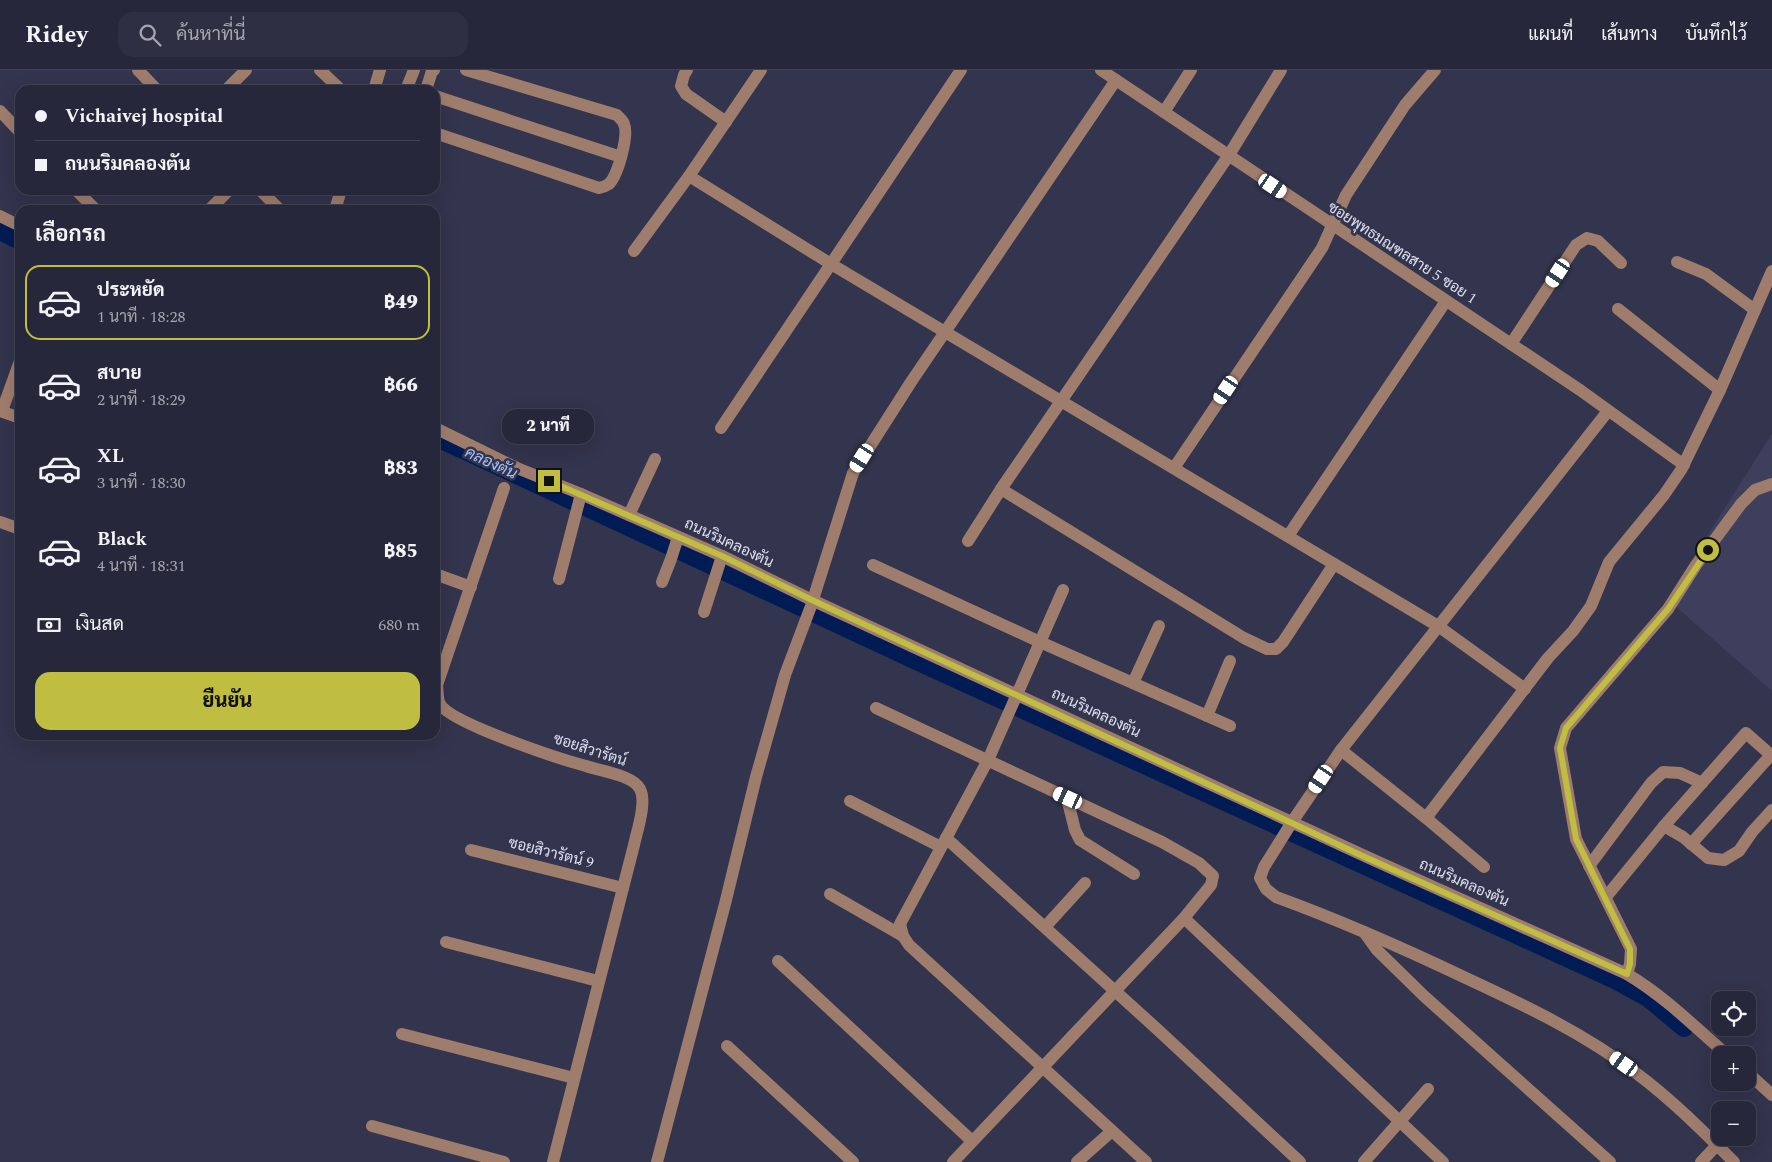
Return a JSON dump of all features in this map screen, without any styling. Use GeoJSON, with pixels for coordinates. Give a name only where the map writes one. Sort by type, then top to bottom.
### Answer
{"type":"FeatureCollection","features":[{"type":"Feature","properties":{"kind":"street"},"geometry":{"type":"LineString","coordinates":[[138,70],[153,85]]}},
{"type":"Feature","properties":{"kind":"street"},"geometry":{"type":"LineString","coordinates":[[231,85],[246,70]]}},
{"type":"Feature","properties":{"kind":"street"},"geometry":{"type":"LineString","coordinates":[[320,70],[336,85]]}},
{"type":"Feature","properties":{"kind":"street"},"geometry":{"type":"LineString","coordinates":[[376,85],[380,70]]}},
{"type":"Feature","properties":{"kind":"street"},"geometry":{"type":"LineString","coordinates":[[408,85],[414,70]]}},
{"type":"Feature","properties":{"kind":"street"},"geometry":{"type":"LineString","coordinates":[[428,85],[434,70]]}},
{"type":"Feature","properties":{"kind":"street"},"geometry":{"type":"LineString","coordinates":[[440,135],[599,188],[608,186],[613,179],[621,157],[626,132],[624,122],[617,115],[466,70]]}},
{"type":"Feature","properties":{"kind":"street"},"geometry":{"type":"LineString","coordinates":[[687,70],[681,86],[686,94],[726,122]]}},
{"type":"Feature","properties":{"kind":"street"},"geometry":{"type":"LineString","coordinates":[[634,251],[689,176],[761,70]]}},
{"type":"Feature","properties":{"kind":"street"},"geometry":{"type":"LineString","coordinates":[[721,428],[961,70]]}},
{"type":"Feature","properties":{"kind":"street","name":"ซอยพุทธมณฑลสาย 5 ซอย 1"},"geometry":{"type":"LineString","coordinates":[[1101,70],[1511,344],[1684,465]]}},
{"type":"Feature","properties":{"kind":"street"},"geometry":{"type":"LineString","coordinates":[[1164,112],[1191,70]]}},
{"type":"Feature","properties":{"kind":"street"},"geometry":{"type":"LineString","coordinates":[[968,540],[1228,155],[1281,70]]}},
{"type":"Feature","properties":{"kind":"street"},"geometry":{"type":"LineString","coordinates":[[1174,468],[1322,248],[1346,195],[1377,147],[1405,105],[1435,70]]}},
{"type":"Feature","properties":{"kind":"street"},"geometry":{"type":"LineString","coordinates":[[657,1162],[759,768],[785,675],[812,603],[852,474],[945,331],[1116,80]]}},
{"type":"Feature","properties":{"kind":"street"},"geometry":{"type":"LineString","coordinates":[[440,98],[621,157]]}},
{"type":"Feature","properties":{"kind":"street"},"geometry":{"type":"LineString","coordinates":[[0,111],[15,127]]}},
{"type":"Feature","properties":{"kind":"street"},"geometry":{"type":"LineString","coordinates":[[689,176],[831,264],[1438,626],[1524,689]]}},
{"type":"Feature","properties":{"kind":"street"},"geometry":{"type":"LineString","coordinates":[[81,195],[91,205]]}},
{"type":"Feature","properties":{"kind":"street"},"geometry":{"type":"LineString","coordinates":[[214,205],[225,195]]}},
{"type":"Feature","properties":{"kind":"street"},"geometry":{"type":"LineString","coordinates":[[265,195],[275,205]]}},
{"type":"Feature","properties":{"kind":"street"},"geometry":{"type":"LineString","coordinates":[[0,216],[15,224]]}},
{"type":"Feature","properties":{"kind":"street"},"geometry":{"type":"LineString","coordinates":[[1511,344],[1576,245],[1587,238],[1598,241],[1621,263]]}},
{"type":"Feature","properties":{"kind":"street"},"geometry":{"type":"LineString","coordinates":[[1677,262],[1706,274],[1755,310]]}},
{"type":"Feature","properties":{"kind":"street"},"geometry":{"type":"LineString","coordinates":[[1426,818],[1548,658],[1573,631],[1591,606],[1609,562],[1664,495],[1684,465],[1720,390],[1772,271]]}},
{"type":"Feature","properties":{"kind":"street"},"geometry":{"type":"LineString","coordinates":[[1288,536],[1446,301]]}},
{"type":"Feature","properties":{"kind":"street"},"geometry":{"type":"LineString","coordinates":[[1618,309],[1720,390]]}},
{"type":"Feature","properties":{"kind":"street"},"geometry":{"type":"LineString","coordinates":[[15,374],[1,411],[15,416]]}},
{"type":"Feature","properties":{"kind":"street"},"geometry":{"type":"LineString","coordinates":[[1608,411],[1341,750],[1290,825],[1260,878],[1266,889],[1276,897],[1415,954],[1521,1004],[1599,1047],[1637,1073],[1711,1140]]}},
{"type":"Feature","properties":{"kind":"street","name":"ถนนริมคลองตัน"},"geometry":{"type":"LineString","coordinates":[[440,430],[580,497],[629,515],[812,603],[1017,696],[1290,825],[1627,974],[1642,983],[1717,1046]]}},
{"type":"Feature","properties":{"kind":"street"},"geometry":{"type":"LineString","coordinates":[[629,515],[655,459]]}},
{"type":"Feature","properties":{"kind":"street"},"geometry":{"type":"LineString","coordinates":[[1627,974],[1630,964],[1630,949],[1576,839],[1560,748],[1566,728],[1668,609],[1696,565],[1741,504],[1755,490],[1772,484]]}},
{"type":"Feature","properties":{"kind":"street","name":"ซอยสิวารัตน์"},"geometry":{"type":"LineString","coordinates":[[440,674],[504,488]]}},
{"type":"Feature","properties":{"kind":"street"},"geometry":{"type":"LineString","coordinates":[[1001,489],[1244,638],[1267,649],[1276,649],[1283,642],[1334,564]]}},
{"type":"Feature","properties":{"kind":"street"},"geometry":{"type":"LineString","coordinates":[[559,579],[580,497]]}},
{"type":"Feature","properties":{"kind":"street"},"geometry":{"type":"LineString","coordinates":[[0,522],[15,528]]}},
{"type":"Feature","properties":{"kind":"street"},"geometry":{"type":"LineString","coordinates":[[662,582],[672,560],[678,540]]}},
{"type":"Feature","properties":{"kind":"street"},"geometry":{"type":"LineString","coordinates":[[704,612],[721,560]]}},
{"type":"Feature","properties":{"kind":"street"},"geometry":{"type":"LineString","coordinates":[[873,566],[1230,726]]}},
{"type":"Feature","properties":{"kind":"street"},"geometry":{"type":"LineString","coordinates":[[440,576],[471,586]]}},
{"type":"Feature","properties":{"kind":"street"},"geometry":{"type":"LineString","coordinates":[[1064,590],[988,760],[900,924],[903,936],[909,944],[1146,1162]]}},
{"type":"Feature","properties":{"kind":"street"},"geometry":{"type":"LineString","coordinates":[[1133,683],[1159,626]]}},
{"type":"Feature","properties":{"kind":"street"},"geometry":{"type":"LineString","coordinates":[[1207,716],[1230,661]]}},
{"type":"Feature","properties":{"kind":"street","name":"ซอยสิวารัตน์"},"geometry":{"type":"LineString","coordinates":[[440,704],[459,719],[500,736],[636,782],[642,791],[642,805],[623,888],[553,1162]]}},
{"type":"Feature","properties":{"kind":"street"},"geometry":{"type":"LineString","coordinates":[[876,708],[1162,842],[1199,863],[1213,876],[1211,885],[1184,918],[953,1162]]}},
{"type":"Feature","properties":{"kind":"street"},"geometry":{"type":"LineString","coordinates":[[1606,897],[1664,826],[1746,733],[1772,756],[1691,844]]}},
{"type":"Feature","properties":{"kind":"street"},"geometry":{"type":"LineString","coordinates":[[1341,750],[1484,867]]}},
{"type":"Feature","properties":{"kind":"street"},"geometry":{"type":"LineString","coordinates":[[1589,866],[1651,783],[1663,772],[1680,773],[1702,783]]}},
{"type":"Feature","properties":{"kind":"street"},"geometry":{"type":"LineString","coordinates":[[1068,798],[1075,830],[1080,840],[1134,874]]}},
{"type":"Feature","properties":{"kind":"street"},"geometry":{"type":"LineString","coordinates":[[850,802],[943,842],[1045,928],[1300,1162]]}},
{"type":"Feature","properties":{"kind":"street"},"geometry":{"type":"LineString","coordinates":[[1664,826],[1683,837],[1708,858],[1724,860],[1739,851],[1770,815]]}},
{"type":"Feature","properties":{"kind":"street","name":"ซอยสิวารัตน์ 9"},"geometry":{"type":"LineString","coordinates":[[471,850],[623,888]]}},
{"type":"Feature","properties":{"kind":"street"},"geometry":{"type":"LineString","coordinates":[[1045,928],[1085,884]]}},
{"type":"Feature","properties":{"kind":"street"},"geometry":{"type":"LineString","coordinates":[[830,894],[903,936]]}},
{"type":"Feature","properties":{"kind":"street"},"geometry":{"type":"LineString","coordinates":[[1184,918],[1443,1162]]}},
{"type":"Feature","properties":{"kind":"street"},"geometry":{"type":"LineString","coordinates":[[1364,932],[1376,950],[1424,996],[1610,1162]]}},
{"type":"Feature","properties":{"kind":"street"},"geometry":{"type":"LineString","coordinates":[[446,942],[598,981]]}},
{"type":"Feature","properties":{"kind":"street"},"geometry":{"type":"LineString","coordinates":[[778,961],[972,1141]]}},
{"type":"Feature","properties":{"kind":"street"},"geometry":{"type":"LineString","coordinates":[[402,1034],[574,1078]]}},
{"type":"Feature","properties":{"kind":"street"},"geometry":{"type":"LineString","coordinates":[[727,1046],[853,1162]]}},
{"type":"Feature","properties":{"kind":"street"},"geometry":{"type":"LineString","coordinates":[[1756,1080],[1772,1095]]}},
{"type":"Feature","properties":{"kind":"street"},"geometry":{"type":"LineString","coordinates":[[1364,1162],[1428,1089]]}},
{"type":"Feature","properties":{"kind":"street"},"geometry":{"type":"LineString","coordinates":[[372,1126],[504,1162]]}},
{"type":"Feature","properties":{"kind":"street"},"geometry":{"type":"LineString","coordinates":[[1077,1162],[1112,1131]]}},
{"type":"Feature","properties":{"kind":"street"},"geometry":{"type":"LineString","coordinates":[[1701,1162],[1716,1146]]}},
{"type":"Feature","properties":{"kind":"street"},"geometry":{"type":"LineString","coordinates":[[1718,1146],[1734,1162]]}},
{"type":"Feature","properties":{"kind":"shaded area"},"geometry":{"type":"Polygon","coordinates":[[[1772,434],[1772,691],[1674,605],[1705,539],[1772,434]]]}},
{"type":"Feature","properties":{"kind":"waterway","name":"คลองตัน"},"geometry":{"type":"LineString","coordinates":[[0,231],[15,238]]}},
{"type":"Feature","properties":{"kind":"waterway","name":"คลองตัน"},"geometry":{"type":"LineString","coordinates":[[440,439],[936,670],[1615,980],[1648,998],[1684,1028]]}},
{"type":"Feature","properties":{"kind":"route"},"geometry":{"type":"LineString","coordinates":[[549,481],[722,556],[812,600],[1367,858],[1627,974],[1630,964],[1630,949],[1576,839],[1560,748],[1566,728],[1668,609],[1696,565],[1708,550]]}}]}
